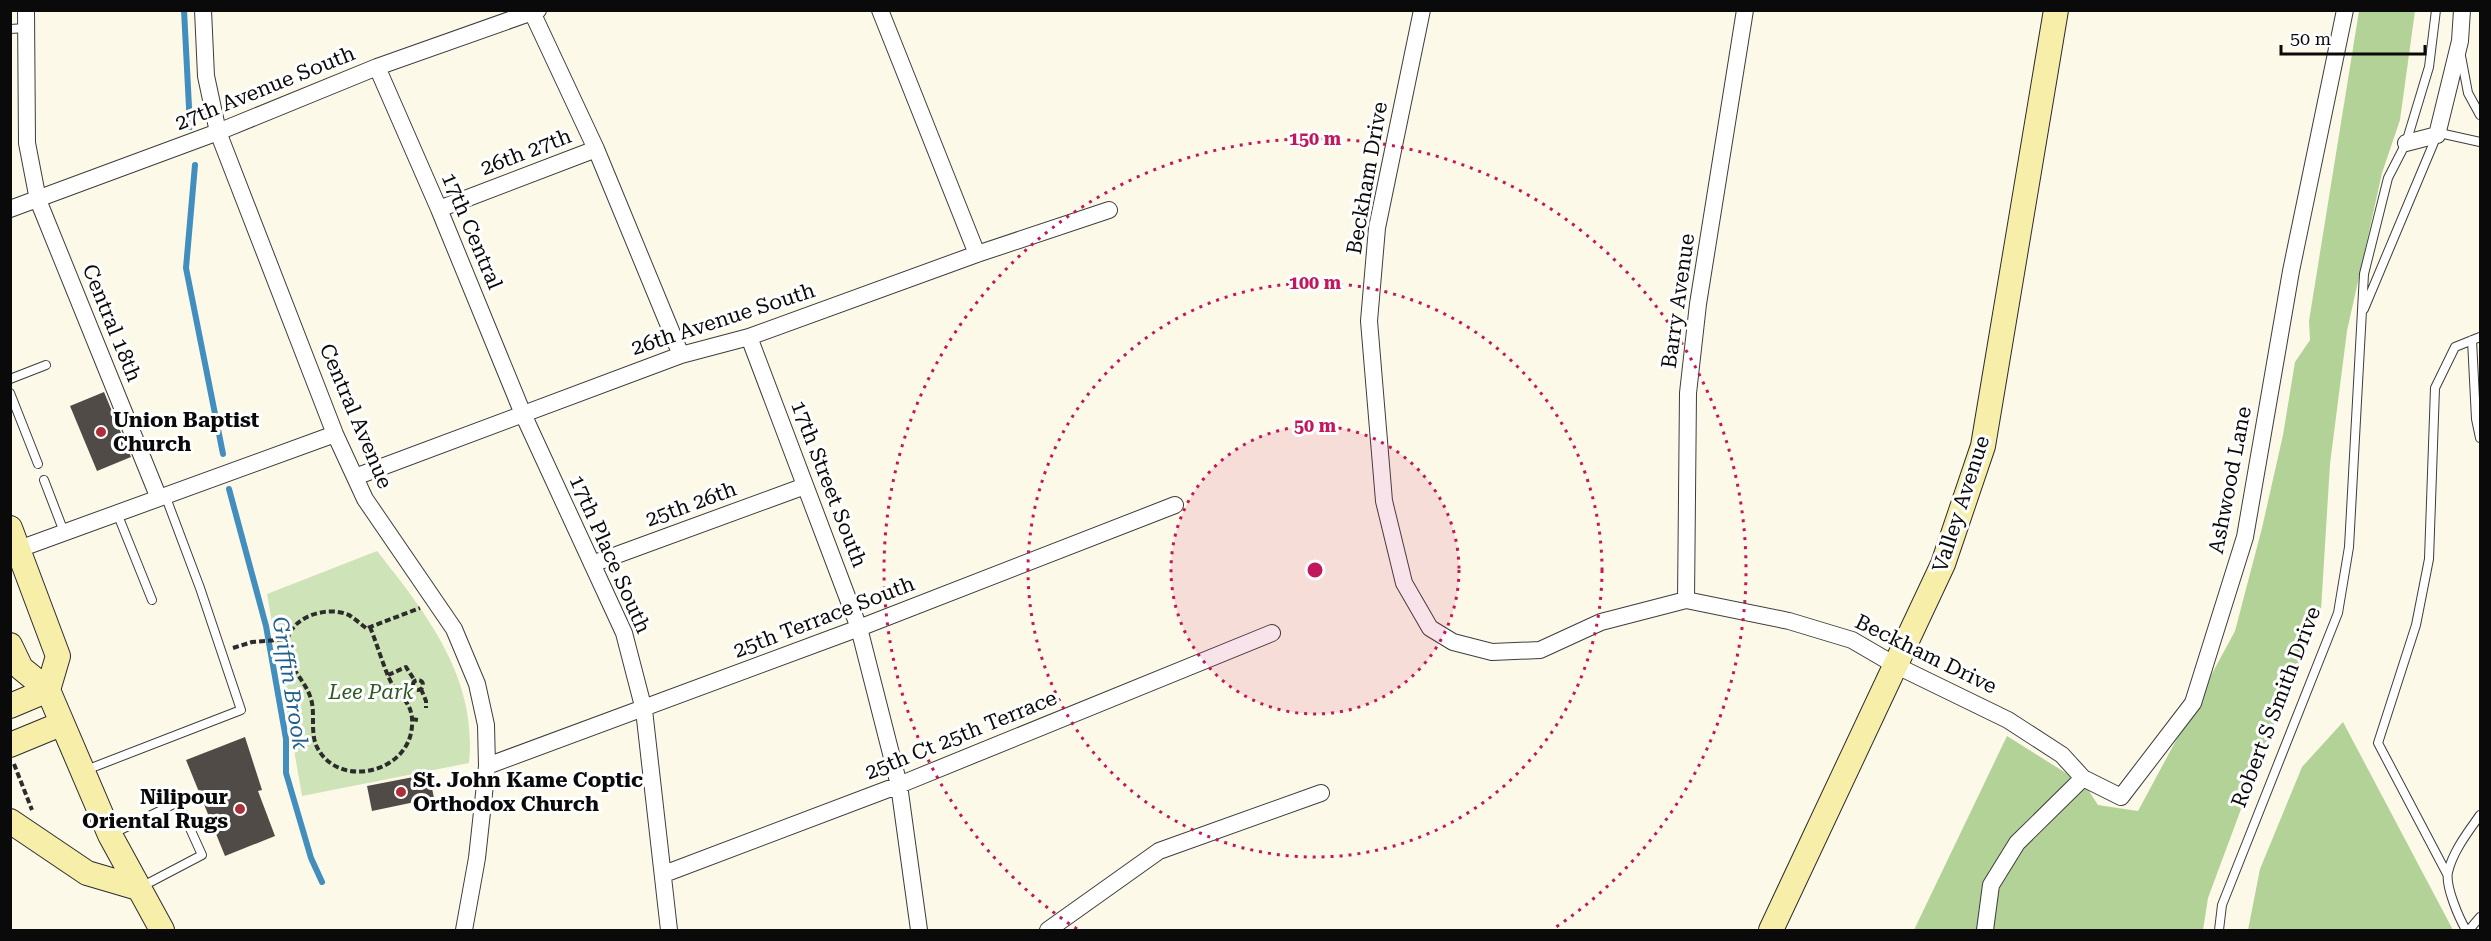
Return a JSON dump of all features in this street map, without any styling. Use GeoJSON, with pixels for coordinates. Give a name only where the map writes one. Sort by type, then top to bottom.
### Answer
{"type":"FeatureCollection","features":[{"type":"Feature","properties":{"kind":"main road","name":"Valley Avenue"},"geometry":{"type":"LineString","coordinates":[[1771,930],[1943,564],[1983,446],[2056,10]]}},
{"type":"Feature","properties":{"kind":"main road"},"geometry":{"type":"LineString","coordinates":[[15,538],[58,656],[48,690]]}},
{"type":"Feature","properties":{"kind":"main road"},"geometry":{"type":"LineString","coordinates":[[10,645],[21,668],[48,690],[111,835],[162,930]]}},
{"type":"Feature","properties":{"kind":"main road"},"geometry":{"type":"LineString","coordinates":[[10,706],[48,690]]}},
{"type":"Feature","properties":{"kind":"main road"},"geometry":{"type":"LineString","coordinates":[[17,753],[61,724]]}},
{"type":"Feature","properties":{"kind":"main road"},"geometry":{"type":"LineString","coordinates":[[10,821],[87,873],[138,888]]}},
{"type":"Feature","properties":{"kind":"street","name":"Central 18th"},"geometry":{"type":"LineString","coordinates":[[26,10],[19,29],[27,143],[38,200],[162,495]]}},
{"type":"Feature","properties":{"kind":"street","name":"Central Avenue"},"geometry":{"type":"LineString","coordinates":[[203,10],[206,76],[218,132],[335,434],[365,499],[454,629],[477,684],[486,725],[487,766],[477,858],[464,930]]}},
{"type":"Feature","properties":{"kind":"street"},"geometry":{"type":"LineString","coordinates":[[880,10],[977,254]]}},
{"type":"Feature","properties":{"kind":"street","name":"Beckham Drive"},"geometry":{"type":"LineString","coordinates":[[1422,10],[1377,228],[1369,321],[1384,501],[1404,583],[1430,628],[1453,642],[1492,652],[1540,650],[1601,622],[1686,600],[1789,621],[1852,640],[1895,665],[2008,720]]}},
{"type":"Feature","properties":{"kind":"street","name":"Barry Avenue"},"geometry":{"type":"LineString","coordinates":[[1686,600],[1688,393],[1698,304],[1745,10]]}},
{"type":"Feature","properties":{"kind":"street","name":"Ashwood Lane"},"geometry":{"type":"LineString","coordinates":[[2008,720],[2062,755],[2083,778],[2121,797],[2193,703],[2245,537],[2291,271],[2344,10]]}},
{"type":"Feature","properties":{"kind":"street","name":"Robert S Smith Drive"},"geometry":{"type":"LineString","coordinates":[[2437,135],[2460,41],[2462,10]]}},
{"type":"Feature","properties":{"kind":"street","name":"27th Avenue South"},"geometry":{"type":"LineString","coordinates":[[10,209],[218,132],[377,67],[534,11]]}},
{"type":"Feature","properties":{"kind":"street"},"geometry":{"type":"LineString","coordinates":[[534,11],[596,149],[681,355]]}},
{"type":"Feature","properties":{"kind":"street","name":"17th Central"},"geometry":{"type":"LineString","coordinates":[[377,67],[439,209],[523,414]]}},
{"type":"Feature","properties":{"kind":"street"},"geometry":{"type":"LineString","coordinates":[[2406,143],[2437,135]]}},
{"type":"Feature","properties":{"kind":"street","name":"26th 27th"},"geometry":{"type":"LineString","coordinates":[[439,209],[596,149]]}},
{"type":"Feature","properties":{"kind":"street","name":"26th Avenue South"},"geometry":{"type":"LineString","coordinates":[[355,477],[681,355],[749,337],[977,254],[1108,210]]}},
{"type":"Feature","properties":{"kind":"street","name":"17th Street South"},"geometry":{"type":"LineString","coordinates":[[749,337],[859,628],[899,785],[919,930]]}},
{"type":"Feature","properties":{"kind":"street","name":"17th Place South"},"geometry":{"type":"LineString","coordinates":[[523,414],[624,633],[644,710],[669,930]]}},
{"type":"Feature","properties":{"kind":"street"},"geometry":{"type":"LineString","coordinates":[[15,538],[64,532],[335,434]]}},
{"type":"Feature","properties":{"kind":"street","name":"25th 26th"},"geometry":{"type":"LineString","coordinates":[[592,564],[805,486]]}},
{"type":"Feature","properties":{"kind":"street","name":"25th Terrace South"},"geometry":{"type":"LineString","coordinates":[[487,766],[644,710],[1175,505]]}},
{"type":"Feature","properties":{"kind":"street","name":"25th Ct 25th Terrace"},"geometry":{"type":"LineString","coordinates":[[664,874],[899,785],[1272,633]]}},
{"type":"Feature","properties":{"kind":"street"},"geometry":{"type":"LineString","coordinates":[[1985,930],[1991,885],[2017,843],[2083,778]]}},
{"type":"Feature","properties":{"kind":"street"},"geometry":{"type":"LineString","coordinates":[[1048,930],[1159,851],[1321,793]]}},
{"type":"Feature","properties":{"kind":"lane","name":"Robert S Smith Drive"},"geometry":{"type":"LineString","coordinates":[[2218,930],[2222,905],[2338,613],[2349,547],[2364,274],[2388,178],[2406,143],[2429,67],[2436,10]]}},
{"type":"Feature","properties":{"kind":"lane"},"geometry":{"type":"LineString","coordinates":[[2460,41],[2468,93],[2481,115]]}},
{"type":"Feature","properties":{"kind":"lane"},"geometry":{"type":"LineString","coordinates":[[2437,135],[2444,134],[2481,142]]}},
{"type":"Feature","properties":{"kind":"lane","name":"Robert S Smith Drive"},"geometry":{"type":"LineString","coordinates":[[2362,315],[2437,135]]}},
{"type":"Feature","properties":{"kind":"lane"},"geometry":{"type":"LineString","coordinates":[[2481,337],[2455,347],[2435,388],[2429,559],[2416,625],[2378,743],[2447,874],[2457,912],[2467,930],[2481,917]]}},
{"type":"Feature","properties":{"kind":"lane"},"geometry":{"type":"LineString","coordinates":[[2472,340],[2476,419],[2481,438]]}},
{"type":"Feature","properties":{"kind":"lane"},"geometry":{"type":"LineString","coordinates":[[10,379],[46,365]]}},
{"type":"Feature","properties":{"kind":"lane"},"geometry":{"type":"LineString","coordinates":[[10,393],[38,464]]}},
{"type":"Feature","properties":{"kind":"lane"},"geometry":{"type":"LineString","coordinates":[[44,480],[64,532]]}},
{"type":"Feature","properties":{"kind":"lane"},"geometry":{"type":"LineString","coordinates":[[82,772],[241,710],[162,495]]}},
{"type":"Feature","properties":{"kind":"lane"},"geometry":{"type":"LineString","coordinates":[[117,513],[152,600]]}},
{"type":"Feature","properties":{"kind":"lane"},"geometry":{"type":"LineString","coordinates":[[111,835],[178,802],[202,855],[138,888]]}},
{"type":"Feature","properties":{"kind":"lane"},"geometry":{"type":"LineString","coordinates":[[2447,874],[2462,839],[2481,815]]}},
{"type":"Feature","properties":{"kind":"path"},"geometry":{"type":"LineString","coordinates":[[370,627],[388,675],[409,705],[412,719],[410,738],[400,755],[385,766],[363,772],[338,768],[322,757],[314,738],[311,697],[304,682],[289,662],[288,639],[291,628],[319,613],[336,612],[348,615],[367,629],[370,627],[419,608]]}},
{"type":"Feature","properties":{"kind":"path"},"geometry":{"type":"LineString","coordinates":[[370,640],[374,636]]}},
{"type":"Feature","properties":{"kind":"path"},"geometry":{"type":"LineString","coordinates":[[221,652],[252,642],[288,639]]}},
{"type":"Feature","properties":{"kind":"path"},"geometry":{"type":"LineString","coordinates":[[375,657],[383,660]]}},
{"type":"Feature","properties":{"kind":"path"},"geometry":{"type":"LineString","coordinates":[[388,675],[406,667],[410,677],[423,683],[421,689],[426,708]]}},
{"type":"Feature","properties":{"kind":"path"},"geometry":{"type":"LineString","coordinates":[[412,719],[418,720]]}},
{"type":"Feature","properties":{"kind":"path"},"geometry":{"type":"LineString","coordinates":[[17,753],[13,765],[34,816]]}},
{"type":"Feature","properties":{"kind":"green space"},"geometry":{"type":"Polygon","coordinates":[[[2359,11],[2415,11],[2400,120],[2382,173],[2347,331],[2330,464],[2321,610],[2260,758],[2208,898],[2203,930],[1914,930],[2007,736],[2085,785],[2098,805],[2138,811],[2235,631],[2283,435],[2295,362],[2310,340],[2309,321],[2359,11]]]}},
{"type":"Feature","properties":{"kind":"green space","name":"Lee Park"},"geometry":{"type":"Polygon","coordinates":[[[377,551],[430,623],[457,675],[470,732],[469,763],[302,796],[267,594],[377,551]]]}},
{"type":"Feature","properties":{"kind":"green space"},"geometry":{"type":"Polygon","coordinates":[[[2343,722],[2453,930],[2248,930],[2260,869],[2302,767],[2343,722]]]}},
{"type":"Feature","properties":{"kind":"building","name":"Union Baptist Church"},"geometry":{"type":"Polygon","coordinates":[[[104,392],[131,457],[97,471],[70,406],[104,392]]]}},
{"type":"Feature","properties":{"kind":"building"},"geometry":{"type":"Polygon","coordinates":[[[245,737],[262,790],[258,791],[275,836],[225,856],[186,760],[245,737]]]}},
{"type":"Feature","properties":{"kind":"building","name":"St. John Kame Coptic Orthodox Church"},"geometry":{"type":"Polygon","coordinates":[[[429,774],[434,798],[372,811],[367,786],[429,774]]]}},
{"type":"Feature","properties":{"kind":"waterway","name":"Griffin Brook"},"geometry":{"type":"LineString","coordinates":[[184,10],[190,127]]}},
{"type":"Feature","properties":{"kind":"waterway","name":"Griffin Brook"},"geometry":{"type":"LineString","coordinates":[[195,165],[186,268],[223,454]]}},
{"type":"Feature","properties":{"kind":"waterway","name":"Griffin Brook"},"geometry":{"type":"LineString","coordinates":[[229,489],[266,626],[286,739],[286,773],[311,858],[322,882]]}},
{"type":"Feature","properties":{"kind":"place","name":"Union Baptist Church"},"geometry":{"type":"Point","coordinates":[101,432]}},
{"type":"Feature","properties":{"kind":"place","name":"St. John Kame Coptic Orthodox Church"},"geometry":{"type":"Point","coordinates":[401,792]}},
{"type":"Feature","properties":{"kind":"place","name":"Nilipour Oriental Rugs"},"geometry":{"type":"Point","coordinates":[240,809]}}]}
